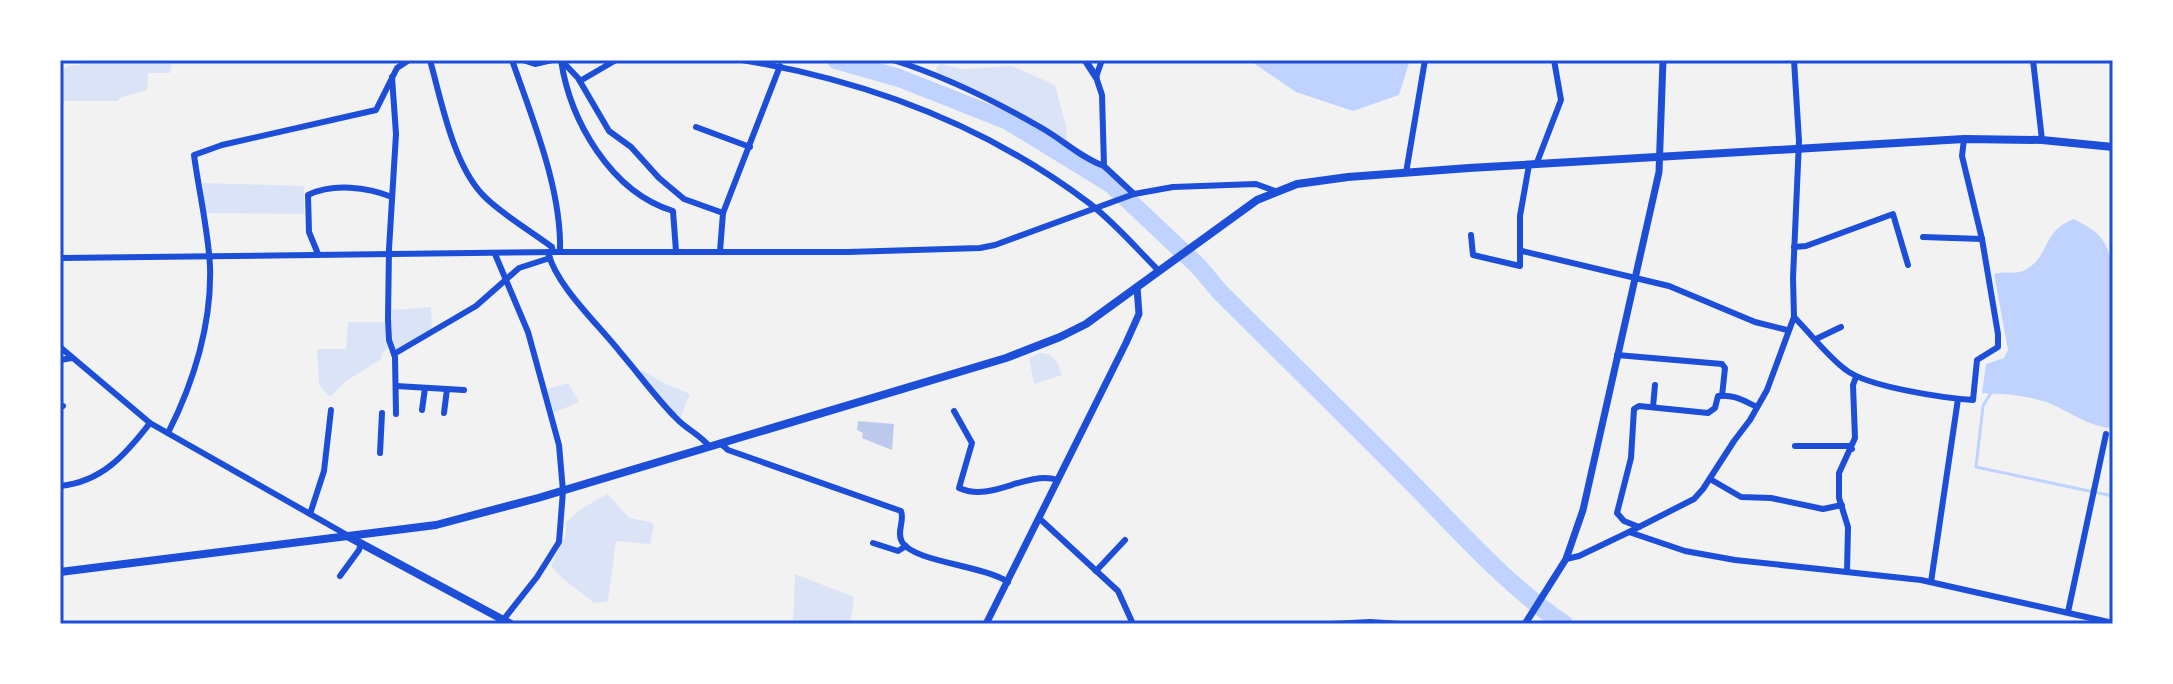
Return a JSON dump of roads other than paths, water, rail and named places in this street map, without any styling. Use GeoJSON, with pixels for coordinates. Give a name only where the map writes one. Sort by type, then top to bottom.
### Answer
{"type":"FeatureCollection","features":[{"type":"Feature","properties":{"kind":"main road"},"geometry":{"type":"LineString","coordinates":[[60,572],[436,525],[563,491],[1029,350],[1086,324],[1257,200],[1297,184],[1406,173],[1964,139],[2042,140],[2113,147]]}},
{"type":"Feature","properties":{"kind":"main road"},"geometry":{"type":"LineString","coordinates":[[348,536],[505,623]]}},
{"type":"Feature","properties":{"kind":"street"},"geometry":{"type":"LineString","coordinates":[[393,60],[397,68]]}},
{"type":"Feature","properties":{"kind":"street"},"geometry":{"type":"LineString","coordinates":[[168,433],[179,411],[202,343],[209,307],[209,257],[194,155],[222,145],[376,110],[397,68],[409,60]]}},
{"type":"Feature","properties":{"kind":"street"},"geometry":{"type":"LineString","coordinates":[[430,60],[444,112],[476,186],[487,199],[552,247],[581,307],[677,419],[709,446]]}},
{"type":"Feature","properties":{"kind":"street"},"geometry":{"type":"LineString","coordinates":[[512,60],[558,214],[553,254]]}},
{"type":"Feature","properties":{"kind":"street"},"geometry":{"type":"LineString","coordinates":[[523,60],[535,64],[552,60]]}},
{"type":"Feature","properties":{"kind":"street"},"geometry":{"type":"LineString","coordinates":[[561,60],[571,100],[596,149],[617,176],[640,197],[673,211],[676,251]]}},
{"type":"Feature","properties":{"kind":"street"},"geometry":{"type":"LineString","coordinates":[[561,60],[580,81],[603,125],[631,147],[659,178],[684,199],[723,213]]}},
{"type":"Feature","properties":{"kind":"street"},"geometry":{"type":"LineString","coordinates":[[580,81],[616,60]]}},
{"type":"Feature","properties":{"kind":"street"},"geometry":{"type":"LineString","coordinates":[[742,60],[843,82],[928,110],[1025,159],[1096,210],[1162,269]]}},
{"type":"Feature","properties":{"kind":"street"},"geometry":{"type":"LineString","coordinates":[[893,60],[928,71],[1044,129],[1104,166],[1134,194]]}},
{"type":"Feature","properties":{"kind":"street"},"geometry":{"type":"LineString","coordinates":[[1085,60],[1096,77],[1102,95],[1104,166]]}},
{"type":"Feature","properties":{"kind":"street"},"geometry":{"type":"LineString","coordinates":[[1096,77],[1102,60]]}},
{"type":"Feature","properties":{"kind":"street"},"geometry":{"type":"LineString","coordinates":[[1406,173],[1425,60]]}},
{"type":"Feature","properties":{"kind":"street"},"geometry":{"type":"LineString","coordinates":[[1471,235],[1473,255],[1520,266],[1520,216],[1533,165],[1561,100],[1554,60]]}},
{"type":"Feature","properties":{"kind":"street"},"geometry":{"type":"LineString","coordinates":[[1526,623],[1566,559],[1583,510],[1659,172],[1663,60]]}},
{"type":"Feature","properties":{"kind":"street"},"geometry":{"type":"LineString","coordinates":[[1566,559],[1579,556],[1694,499],[1767,390],[1794,317],[1798,149],[1794,60]]}},
{"type":"Feature","properties":{"kind":"street"},"geometry":{"type":"LineString","coordinates":[[2033,60],[2042,140]]}},
{"type":"Feature","properties":{"kind":"street"},"geometry":{"type":"LineString","coordinates":[[720,251],[723,213],[780,66]]}},
{"type":"Feature","properties":{"kind":"street"},"geometry":{"type":"LineString","coordinates":[[392,77],[396,134],[389,254],[389,330],[394,354],[396,414]]}},
{"type":"Feature","properties":{"kind":"street"},"geometry":{"type":"LineString","coordinates":[[696,127],[750,147]]}},
{"type":"Feature","properties":{"kind":"street"},"geometry":{"type":"LineString","coordinates":[[1794,317],[1845,370],[1856,377],[1879,384],[1973,400],[1977,360],[1998,347],[1982,239],[1965,176],[1962,156],[1964,139]]}},
{"type":"Feature","properties":{"kind":"street"},"geometry":{"type":"LineString","coordinates":[[60,258],[848,252],[980,248],[1096,210],[1134,194],[1173,187],[1256,184],[1275,191]]}},
{"type":"Feature","properties":{"kind":"street"},"geometry":{"type":"LineString","coordinates":[[318,254],[309,232],[308,195],[363,188],[392,197]]}},
{"type":"Feature","properties":{"kind":"street"},"geometry":{"type":"LineString","coordinates":[[1794,247],[1806,246],[1893,214],[1908,265]]}},
{"type":"Feature","properties":{"kind":"street"},"geometry":{"type":"LineString","coordinates":[[1923,237],[1982,239]]}},
{"type":"Feature","properties":{"kind":"street"},"geometry":{"type":"LineString","coordinates":[[1522,251],[1669,286],[1755,322],[1787,330]]}},
{"type":"Feature","properties":{"kind":"street"},"geometry":{"type":"LineString","coordinates":[[495,254],[528,332],[555,426],[563,491],[559,542],[505,623]]}},
{"type":"Feature","properties":{"kind":"street"},"geometry":{"type":"LineString","coordinates":[[394,354],[476,306],[519,268],[553,254]]}},
{"type":"Feature","properties":{"kind":"street"},"geometry":{"type":"LineString","coordinates":[[986,624],[1139,314],[1137,287]]}},
{"type":"Feature","properties":{"kind":"street"},"geometry":{"type":"LineString","coordinates":[[1816,339],[1841,327]]}},
{"type":"Feature","properties":{"kind":"street"},"geometry":{"type":"LineString","coordinates":[[60,347],[150,423],[348,536]]}},
{"type":"Feature","properties":{"kind":"street"},"geometry":{"type":"LineString","coordinates":[[1617,355],[1722,364],[1725,368],[1722,396]]}},
{"type":"Feature","properties":{"kind":"street"},"geometry":{"type":"LineString","coordinates":[[60,360],[72,358]]}},
{"type":"Feature","properties":{"kind":"street"},"geometry":{"type":"LineString","coordinates":[[1847,571],[1848,527],[1839,473],[1855,438],[1853,385],[1856,377]]}},
{"type":"Feature","properties":{"kind":"street"},"geometry":{"type":"LineString","coordinates":[[1653,407],[1655,385]]}},
{"type":"Feature","properties":{"kind":"street"},"geometry":{"type":"LineString","coordinates":[[396,386],[464,390]]}},
{"type":"Feature","properties":{"kind":"street"},"geometry":{"type":"LineString","coordinates":[[422,410],[425,388]]}},
{"type":"Feature","properties":{"kind":"street"},"geometry":{"type":"LineString","coordinates":[[444,413],[447,389]]}},
{"type":"Feature","properties":{"kind":"street"},"geometry":{"type":"LineString","coordinates":[[1639,527],[1624,521],[1617,513],[1631,458],[1634,409],[1639,406],[1708,413],[1715,408],[1718,396],[1735,396],[1757,407]]}},
{"type":"Feature","properties":{"kind":"street"},"geometry":{"type":"LineString","coordinates":[[1931,582],[1958,399]]}},
{"type":"Feature","properties":{"kind":"street"},"geometry":{"type":"LineString","coordinates":[[310,514],[324,471],[331,410]]}},
{"type":"Feature","properties":{"kind":"street"},"geometry":{"type":"LineString","coordinates":[[954,411],[972,443],[959,488],[977,493],[1047,476],[1058,480]]}},
{"type":"Feature","properties":{"kind":"street"},"geometry":{"type":"LineString","coordinates":[[380,453],[382,413]]}},
{"type":"Feature","properties":{"kind":"street"},"geometry":{"type":"LineString","coordinates":[[60,486],[83,482],[105,471],[120,460],[150,423]]}},
{"type":"Feature","properties":{"kind":"street"},"geometry":{"type":"LineString","coordinates":[[2068,612],[2106,434]]}},
{"type":"Feature","properties":{"kind":"street"},"geometry":{"type":"LineString","coordinates":[[720,443],[728,450],[901,511],[904,516],[899,536],[914,553],[981,570],[1008,582]]}},
{"type":"Feature","properties":{"kind":"street"},"geometry":{"type":"LineString","coordinates":[[1795,446],[1849,446],[1852,449]]}},
{"type":"Feature","properties":{"kind":"street"},"geometry":{"type":"LineString","coordinates":[[1710,479],[1741,497],[1771,498],[1823,509],[1842,505]]}},
{"type":"Feature","properties":{"kind":"street"},"geometry":{"type":"LineString","coordinates":[[1040,519],[1118,591],[1133,624]]}},
{"type":"Feature","properties":{"kind":"street"},"geometry":{"type":"LineString","coordinates":[[1629,532],[1685,551],[1735,560],[1931,582],[2113,623]]}},
{"type":"Feature","properties":{"kind":"street"},"geometry":{"type":"LineString","coordinates":[[1096,571],[1125,540]]}},
{"type":"Feature","properties":{"kind":"street"},"geometry":{"type":"LineString","coordinates":[[340,576],[361,543]]}},
{"type":"Feature","properties":{"kind":"street"},"geometry":{"type":"LineString","coordinates":[[873,543],[898,551],[906,546]]}},
{"type":"Feature","properties":{"kind":"street"},"geometry":{"type":"LineString","coordinates":[[1331,624],[1401,624]]}},
{"type":"Feature","properties":{"kind":"water"},"geometry":{"type":"Polygon","coordinates":[[[1249,60],[1410,60],[1399,95],[1353,111],[1296,92],[1249,60]]]}},
{"type":"Feature","properties":{"kind":"water"},"geometry":{"type":"Polygon","coordinates":[[[2074,219],[2100,237],[2113,266],[2113,428],[2087,422],[2038,400],[1982,393],[1986,364],[2004,358],[2008,350],[1994,274],[2027,269],[2037,261],[2057,229],[2074,219]]]}},
{"type":"Feature","properties":{"kind":"waterway"},"geometry":{"type":"LineString","coordinates":[[836,60],[899,78],[1008,121],[1111,184],[1198,266],[1220,292],[1487,559],[1564,624]]}},
{"type":"Feature","properties":{"kind":"waterway"},"geometry":{"type":"LineString","coordinates":[[1992,391],[1983,406],[1976,467],[2113,496]]}}]}
